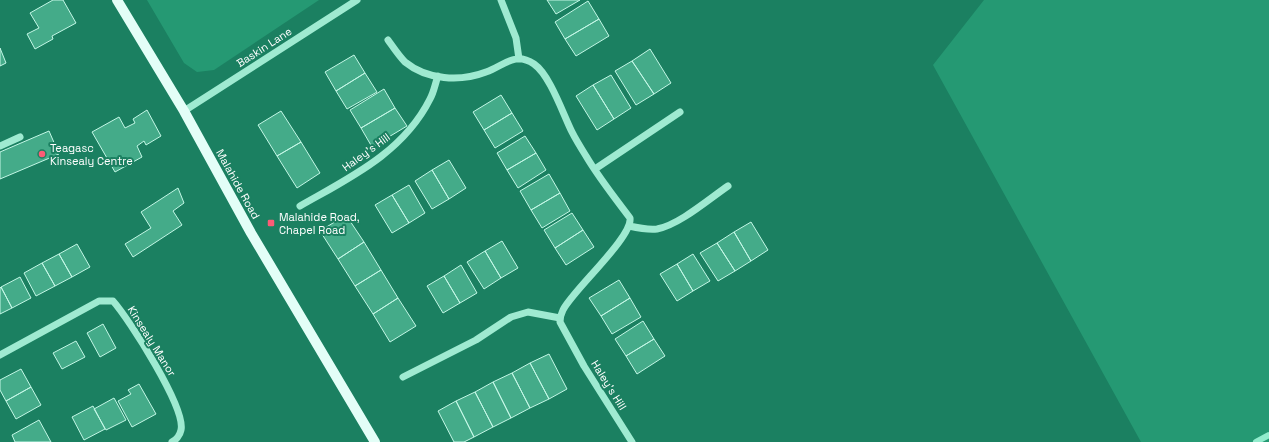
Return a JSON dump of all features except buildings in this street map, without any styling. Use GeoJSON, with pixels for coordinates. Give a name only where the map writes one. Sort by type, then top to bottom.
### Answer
{"type":"FeatureCollection","features":[{"type":"Feature","properties":{"kind":"main road","name":"Malahide Road"},"geometry":{"type":"LineString","coordinates":[[116,0],[184,111],[251,233],[375,442]]}},
{"type":"Feature","properties":{"kind":"street","name":"Baskin Lane"},"geometry":{"type":"LineString","coordinates":[[184,111],[357,0]]}},
{"type":"Feature","properties":{"kind":"street"},"geometry":{"type":"LineString","coordinates":[[501,0],[516,38],[519,59]]}},
{"type":"Feature","properties":{"kind":"street"},"geometry":{"type":"LineString","coordinates":[[388,40],[405,61],[425,73],[444,78],[467,77],[487,72],[510,59],[523,59],[534,64],[551,85],[573,134],[595,169],[630,218],[629,226],[617,245],[573,296],[562,311],[560,318],[528,312],[511,317],[476,340],[403,377]]}},
{"type":"Feature","properties":{"kind":"street","name":"Haley's Hill"},"geometry":{"type":"LineString","coordinates":[[300,206],[360,171],[395,147],[415,123],[430,99],[438,76]]}},
{"type":"Feature","properties":{"kind":"street"},"geometry":{"type":"LineString","coordinates":[[595,169],[680,112]]}},
{"type":"Feature","properties":{"kind":"street"},"geometry":{"type":"LineString","coordinates":[[0,146],[20,137]]}},
{"type":"Feature","properties":{"kind":"street"},"geometry":{"type":"LineString","coordinates":[[629,226],[644,229],[657,229],[670,225],[728,186]]}},
{"type":"Feature","properties":{"kind":"street","name":"Kinsealy Manor"},"geometry":{"type":"LineString","coordinates":[[0,355],[100,301],[113,301],[126,319],[167,386],[178,408],[181,430],[172,442]]}},
{"type":"Feature","properties":{"kind":"street","name":"Haley's Hill"},"geometry":{"type":"LineString","coordinates":[[560,318],[560,322],[584,366],[632,442]]}},
{"type":"Feature","properties":{"kind":"green space"},"geometry":{"type":"Polygon","coordinates":[[[147,0],[319,0],[214,70],[197,72],[184,63],[147,0]]]}},
{"type":"Feature","properties":{"kind":"green space"},"geometry":{"type":"Polygon","coordinates":[[[984,0],[1269,0],[1269,442],[1141,442],[933,65],[984,0]]]}},
{"type":"Feature","properties":{"kind":"waterway"},"geometry":{"type":"LineString","coordinates":[[1256,442],[1269,435]]}},
{"type":"Feature","properties":{"kind":"place","name":"Teagasc Kinsealy Centre"},"geometry":{"type":"Point","coordinates":[42,154]}},
{"type":"Feature","properties":{"kind":"place","name":"Malahide Road, Chapel Road"},"geometry":{"type":"Point","coordinates":[271,223]}}]}
